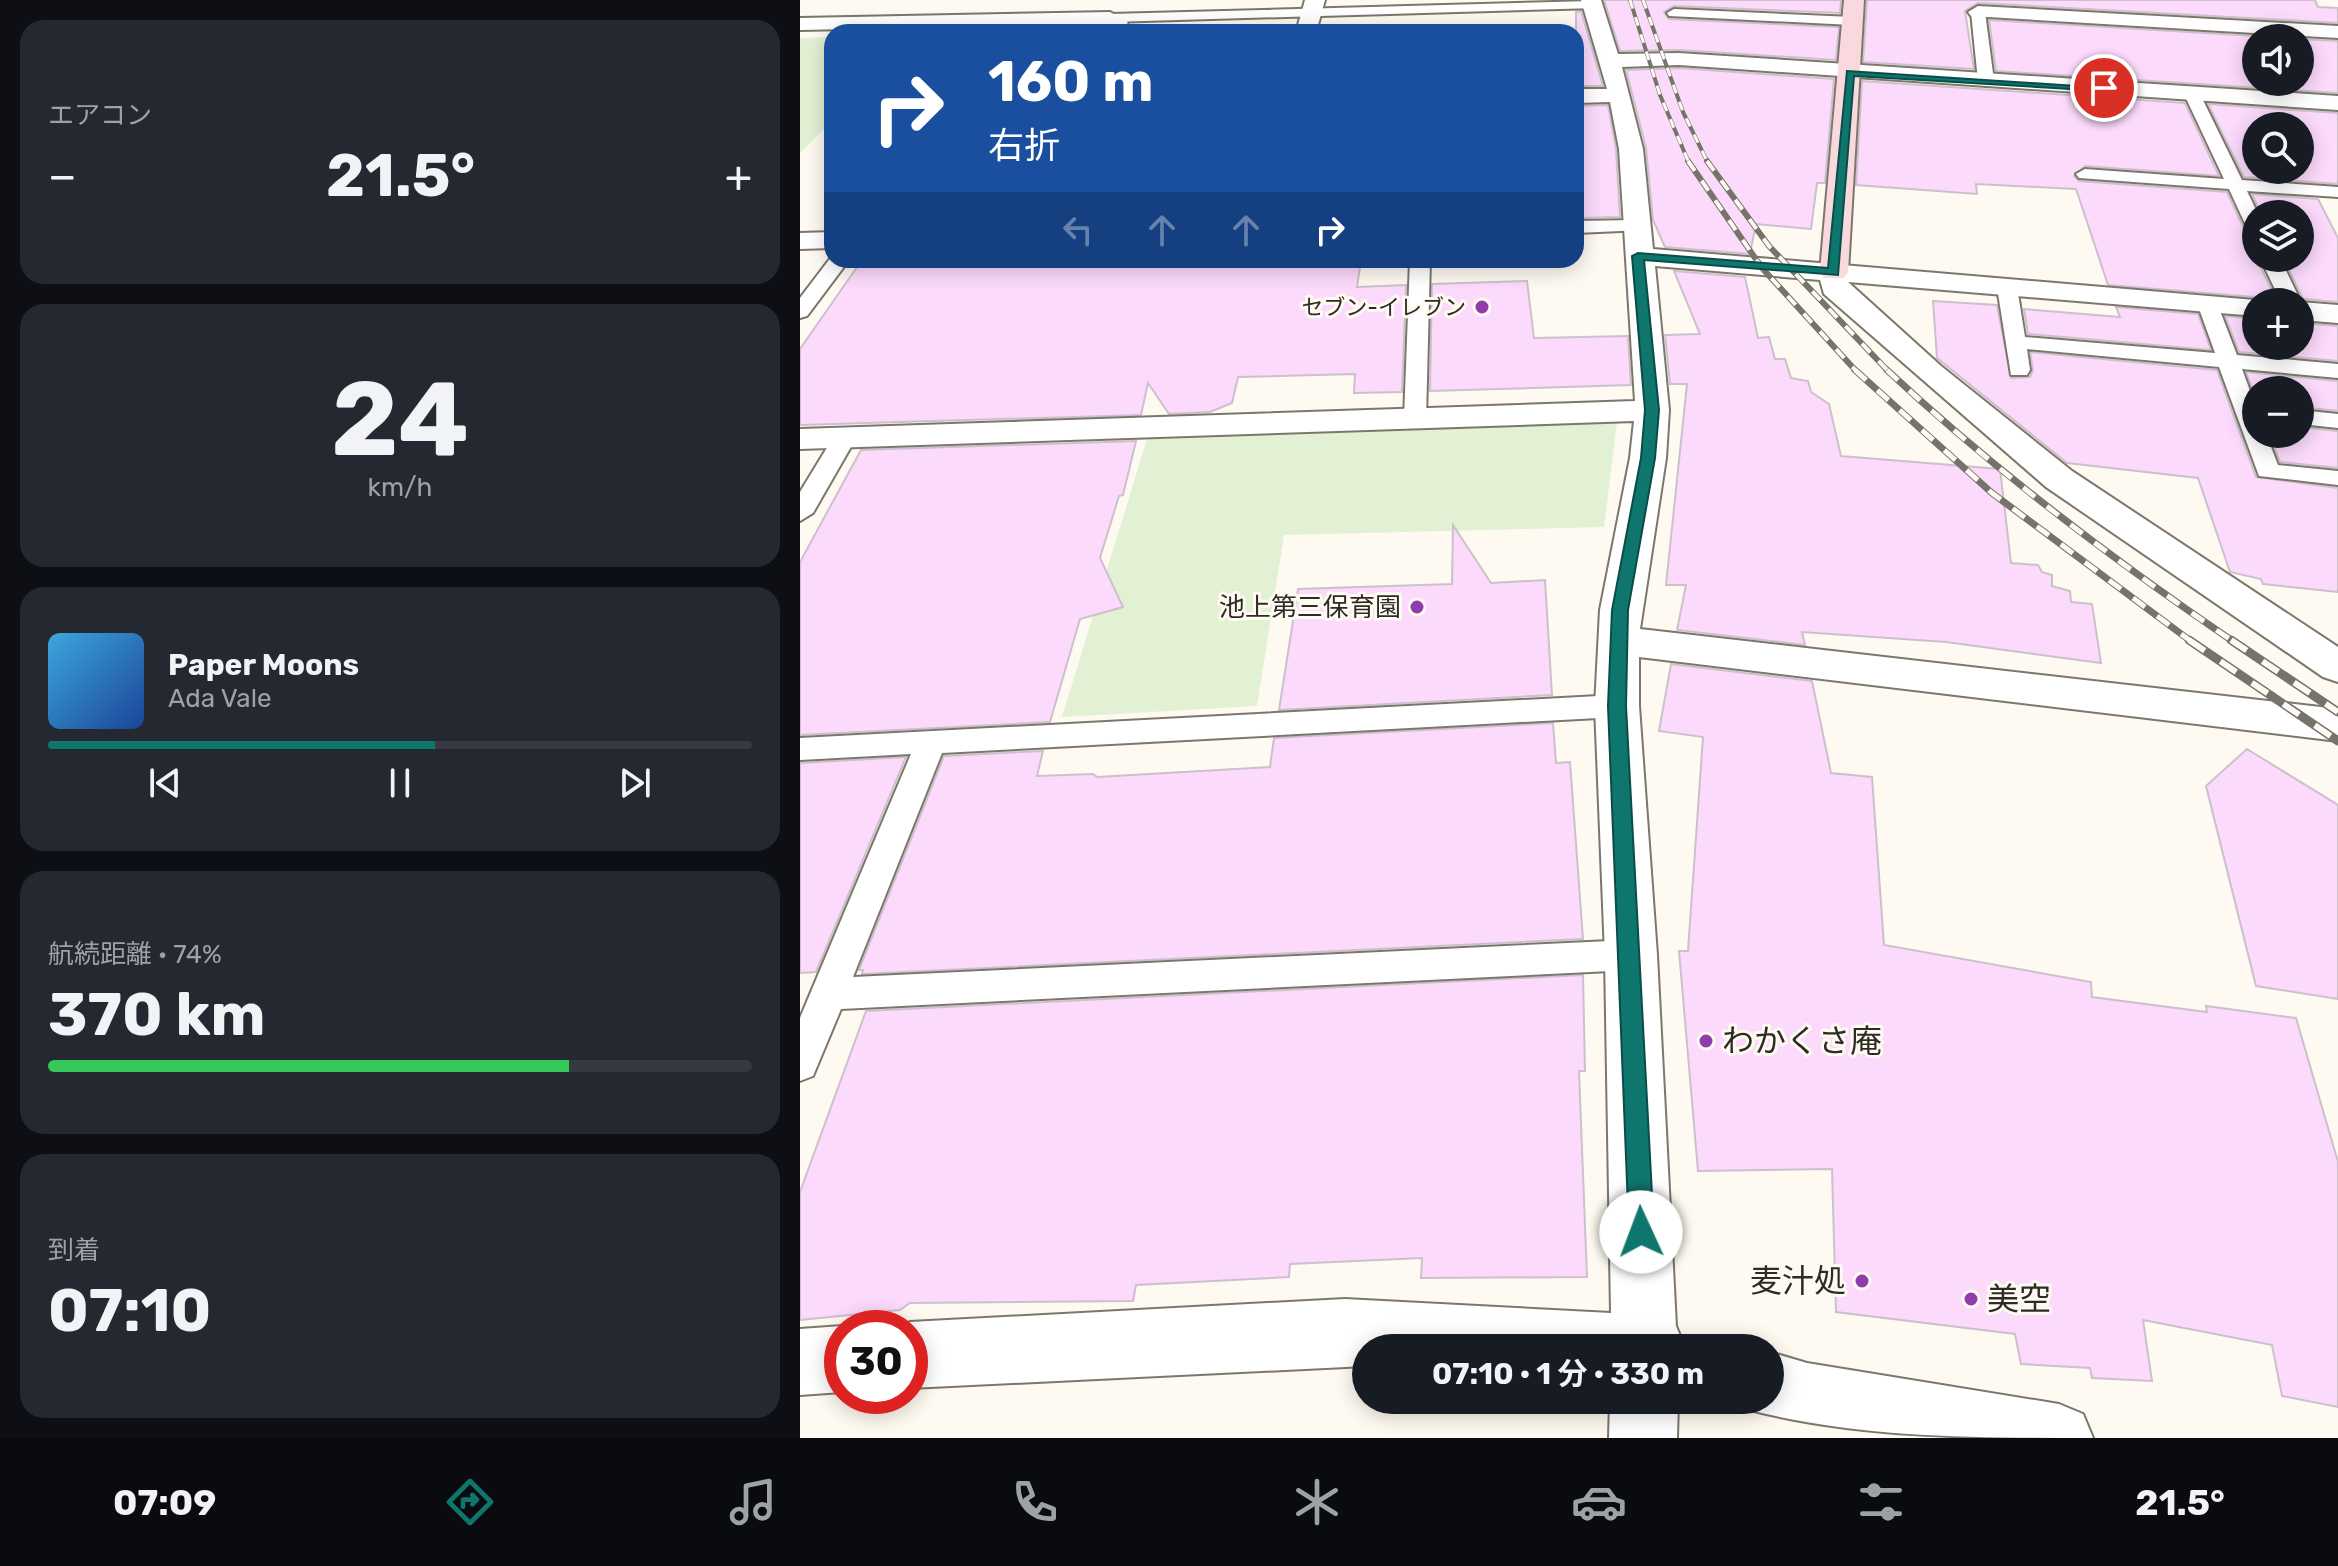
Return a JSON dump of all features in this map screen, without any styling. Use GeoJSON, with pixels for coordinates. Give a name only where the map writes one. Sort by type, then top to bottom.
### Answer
{"type":"FeatureCollection","features":[{"type":"Feature","properties":{"kind":"street"},"geometry":{"type":"LineString","coordinates":[[887,22],[909,0]]}},
{"type":"Feature","properties":{"kind":"street"},"geometry":{"type":"LineString","coordinates":[[1592,2],[1631,149],[1652,410],[1648,458],[1620,610],[1617,706],[1631,955],[1645,1334]]}},
{"type":"Feature","properties":{"kind":"street"},"geometry":{"type":"LineString","coordinates":[[1853,11],[1834,288],[1930,373],[2059,479],[2338,667]]}},
{"type":"Feature","properties":{"kind":"street"},"geometry":{"type":"LineString","coordinates":[[1978,12],[2338,32]]}},
{"type":"Feature","properties":{"kind":"street"},"geometry":{"type":"LineString","coordinates":[[800,24],[1107,17]]}},
{"type":"Feature","properties":{"kind":"street"},"geometry":{"type":"LineString","coordinates":[[1584,92],[1614,78],[1679,59],[1850,73],[2338,103]]}},
{"type":"Feature","properties":{"kind":"street"},"geometry":{"type":"LineString","coordinates":[[800,241],[824,240]]}},
{"type":"Feature","properties":{"kind":"street"},"geometry":{"type":"LineString","coordinates":[[1637,241],[1834,272],[2242,306]]}},
{"type":"Feature","properties":{"kind":"street"},"geometry":{"type":"LineString","coordinates":[[2314,312],[2338,314]]}},
{"type":"Feature","properties":{"kind":"street"},"geometry":{"type":"LineString","coordinates":[[800,439],[1652,410]]}},
{"type":"Feature","properties":{"kind":"street"},"geometry":{"type":"LineString","coordinates":[[1618,640],[2338,725]]}},
{"type":"Feature","properties":{"kind":"street"},"geometry":{"type":"LineString","coordinates":[[928,1354],[1345,1332],[1366,1334]]}},
{"type":"Feature","properties":{"kind":"street"},"geometry":{"type":"LineString","coordinates":[[800,1362],[824,1360]]}},
{"type":"Feature","properties":{"kind":"street"},"geometry":{"type":"LineString","coordinates":[[1784,1390],[1807,1397],[2059,1438]]}},
{"type":"Feature","properties":{"kind":"street"},"geometry":{"type":"LineString","coordinates":[[1643,1438],[1644,1414]]}},
{"type":"Feature","properties":{"kind":"lane"},"geometry":{"type":"LineString","coordinates":[[1107,17],[1234,6],[1428,10],[1592,2]]}},
{"type":"Feature","properties":{"kind":"lane"},"geometry":{"type":"LineString","coordinates":[[1674,13],[1853,11]]}},
{"type":"Feature","properties":{"kind":"lane"},"geometry":{"type":"LineString","coordinates":[[1978,12],[1986,81]]}},
{"type":"Feature","properties":{"kind":"lane"},"geometry":{"type":"LineString","coordinates":[[2192,94],[2242,200]]}},
{"type":"Feature","properties":{"kind":"lane"},"geometry":{"type":"LineString","coordinates":[[2085,174],[2338,192]]}},
{"type":"Feature","properties":{"kind":"lane"},"geometry":{"type":"LineString","coordinates":[[1584,229],[1637,241]]}},
{"type":"Feature","properties":{"kind":"lane"},"geometry":{"type":"LineString","coordinates":[[800,312],[833,268]]}},
{"type":"Feature","properties":{"kind":"lane"},"geometry":{"type":"LineString","coordinates":[[1415,419],[1420,268]]}},
{"type":"Feature","properties":{"kind":"lane"},"geometry":{"type":"LineString","coordinates":[[2007,287],[2019,370]]}},
{"type":"Feature","properties":{"kind":"lane"},"geometry":{"type":"LineString","coordinates":[[2207,303],[2242,389]]}},
{"type":"Feature","properties":{"kind":"lane"},"geometry":{"type":"LineString","coordinates":[[2015,342],[2338,371]]}},
{"type":"Feature","properties":{"kind":"lane"},"geometry":{"type":"LineString","coordinates":[[2314,418],[2338,421]]}},
{"type":"Feature","properties":{"kind":"lane"},"geometry":{"type":"LineString","coordinates":[[800,513],[844,438]]}},
{"type":"Feature","properties":{"kind":"lane"},"geometry":{"type":"LineString","coordinates":[[2262,448],[2268,471],[2338,478]]}},
{"type":"Feature","properties":{"kind":"lane"},"geometry":{"type":"LineString","coordinates":[[800,749],[1617,706]]}},
{"type":"Feature","properties":{"kind":"lane"},"geometry":{"type":"LineString","coordinates":[[800,1064],[931,742]]}},
{"type":"Feature","properties":{"kind":"lane"},"geometry":{"type":"LineString","coordinates":[[829,994],[1631,955]]}},
{"type":"Feature","properties":{"kind":"green space"},"geometry":{"type":"Polygon","coordinates":[[[824,37],[824,129],[800,153],[800,38],[824,37]]]}},
{"type":"Feature","properties":{"kind":"green space"},"geometry":{"type":"Polygon","coordinates":[[[1617,422],[1604,527],[1284,535],[1257,706],[1062,717],[1147,439],[1617,422]]]}},
{"type":"Feature","properties":{"kind":"building"},"geometry":{"type":"Polygon","coordinates":[[[1604,0],[1841,0],[1840,13],[1674,6],[1664,12],[1669,19],[1839,27],[1836,60],[1679,50],[1620,51],[1604,0]]]}},
{"type":"Feature","properties":{"kind":"building"},"geometry":{"type":"Polygon","coordinates":[[[1867,0],[2315,0],[2318,7],[2338,8],[2338,23],[1978,3],[1965,11],[1974,69],[1863,62],[1867,0]]]}},
{"type":"Feature","properties":{"kind":"building"},"geometry":{"type":"Polygon","coordinates":[[[1581,11],[1603,86],[1584,86],[1584,24],[1576,24],[1576,12],[1581,11]]]}},
{"type":"Feature","properties":{"kind":"building"},"geometry":{"type":"Polygon","coordinates":[[[1989,20],[2242,35],[2242,87],[1996,71],[1989,20]]]}},
{"type":"Feature","properties":{"kind":"building"},"geometry":{"type":"Polygon","coordinates":[[[2314,40],[2338,41],[2338,93],[2314,91],[2314,40]]]}},
{"type":"Feature","properties":{"kind":"building"},"geometry":{"type":"Polygon","coordinates":[[[1679,68],[1834,79],[1825,183],[1817,183],[1811,229],[1756,224],[1750,254],[1665,247],[1653,220],[1646,148],[1626,70],[1679,68]]]}},
{"type":"Feature","properties":{"kind":"building"},"geometry":{"type":"Polygon","coordinates":[[[1862,81],[2185,103],[2219,176],[2085,166],[2074,176],[2079,181],[2227,192],[2242,225],[2242,272],[2263,272],[2271,288],[2242,288],[2242,296],[2108,285],[2076,189],[1976,184],[1977,194],[1856,185],[1862,81]]]}},
{"type":"Feature","properties":{"kind":"building"},"geometry":{"type":"Polygon","coordinates":[[[2208,104],[2338,113],[2338,184],[2314,182],[2314,112],[2242,112],[2242,173],[2208,104]]]}},
{"type":"Feature","properties":{"kind":"building"},"geometry":{"type":"Polygon","coordinates":[[[1608,105],[1616,149],[1620,217],[1584,218],[1584,106],[1608,105]]]}},
{"type":"Feature","properties":{"kind":"building"},"geometry":{"type":"Polygon","coordinates":[[[2252,194],[2318,199],[2338,238],[2338,302],[2314,300],[2314,288],[2298,288],[2290,272],[2314,272],[2314,200],[2255,200],[2252,194]]]}},
{"type":"Feature","properties":{"kind":"building"},"geometry":{"type":"Polygon","coordinates":[[[856,268],[1360,268],[1357,287],[1406,285],[1402,392],[1354,393],[1355,374],[1238,377],[1232,403],[1210,412],[1169,414],[1148,383],[1141,415],[800,425],[800,349],[856,268]]]}},
{"type":"Feature","properties":{"kind":"building"},"geometry":{"type":"Polygon","coordinates":[[[1674,271],[1745,277],[1758,338],[1769,337],[1775,359],[1785,359],[1791,378],[1808,381],[1811,392],[1829,404],[1841,456],[2000,469],[2011,563],[2038,565],[2042,572],[2052,575],[2052,586],[2070,591],[2071,602],[2092,604],[2101,663],[1946,642],[1802,632],[1805,645],[1677,630],[1686,585],[1666,585],[1687,384],[1670,384],[1665,335],[1700,334],[1674,271]]]}},
{"type":"Feature","properties":{"kind":"building"},"geometry":{"type":"Polygon","coordinates":[[[1527,281],[1534,338],[1628,336],[1631,385],[1430,391],[1432,284],[1527,281]]]}},
{"type":"Feature","properties":{"kind":"building"},"geometry":{"type":"Polygon","coordinates":[[[1933,301],[1997,305],[2011,378],[2030,377],[2033,370],[2030,352],[2217,370],[2242,439],[2242,448],[2245,448],[2256,477],[2338,488],[2338,592],[2263,584],[2261,579],[2230,572],[2198,478],[2067,463],[1937,358],[1933,301]]]}},
{"type":"Feature","properties":{"kind":"building"},"geometry":{"type":"Polygon","coordinates":[[[2116,307],[2198,314],[2211,350],[2028,334],[2024,309],[2120,317],[2116,307]]]}},
{"type":"Feature","properties":{"kind":"building"},"geometry":{"type":"Polygon","coordinates":[[[2225,316],[2242,318],[2242,352],[2239,352],[2225,316]]]}},
{"type":"Feature","properties":{"kind":"building"},"geometry":{"type":"Polygon","coordinates":[[[2314,324],[2338,326],[2338,361],[2314,359],[2314,324]]]}},
{"type":"Feature","properties":{"kind":"building"},"geometry":{"type":"Polygon","coordinates":[[[2246,372],[2287,376],[2248,376],[2246,372]]]}},
{"type":"Feature","properties":{"kind":"building"},"geometry":{"type":"Polygon","coordinates":[[[2314,379],[2338,381],[2338,411],[2314,408],[2314,379]]]}},
{"type":"Feature","properties":{"kind":"building"},"geometry":{"type":"Polygon","coordinates":[[[2314,428],[2338,431],[2338,468],[2280,462],[2274,448],[2314,448],[2314,428]]]}},
{"type":"Feature","properties":{"kind":"building"},"geometry":{"type":"Polygon","coordinates":[[[1136,441],[1123,495],[1119,496],[1100,558],[1123,607],[1080,619],[1050,722],[800,735],[800,562],[861,450],[1136,441]]]}},
{"type":"Feature","properties":{"kind":"building","name":"池上第三保育園"},"geometry":{"type":"Polygon","coordinates":[[[1453,525],[1491,583],[1545,580],[1552,695],[1279,710],[1298,589],[1452,584],[1453,525]]]}},
{"type":"Feature","properties":{"kind":"building"},"geometry":{"type":"Polygon","coordinates":[[[1671,664],[1812,681],[1831,773],[1872,777],[1884,945],[2091,982],[2092,997],[2207,1012],[2206,1006],[2296,1018],[2338,1162],[2338,1407],[2282,1396],[2272,1345],[2143,1320],[2152,1381],[2092,1378],[2090,1368],[2021,1364],[2015,1334],[1836,1312],[1832,1169],[1698,1171],[1679,951],[1688,951],[1703,737],[1659,731],[1671,664]]]}},
{"type":"Feature","properties":{"kind":"building"},"geometry":{"type":"Polygon","coordinates":[[[1553,723],[1556,763],[1570,762],[1583,939],[862,974],[863,970],[859,970],[944,756],[1043,751],[1037,776],[1093,774],[1097,777],[1270,767],[1274,738],[1553,723]]]}},
{"type":"Feature","properties":{"kind":"building"},"geometry":{"type":"Polygon","coordinates":[[[2247,749],[2338,805],[2338,999],[2256,986],[2206,786],[2247,749]]]}},
{"type":"Feature","properties":{"kind":"building"},"geometry":{"type":"Polygon","coordinates":[[[906,757],[816,972],[800,973],[800,763],[906,757]]]}},
{"type":"Feature","properties":{"kind":"building"},"geometry":{"type":"Polygon","coordinates":[[[1583,975],[1585,1071],[1579,1071],[1587,1277],[1421,1278],[1422,1258],[1290,1264],[1289,1277],[1136,1285],[1133,1301],[910,1303],[900,1310],[824,1310],[824,1318],[800,1320],[800,1192],[866,1011],[1583,975]]]}},
{"type":"Feature","properties":{"kind":"railway"},"geometry":{"type":"LineString","coordinates":[[1630,0],[1660,95],[1688,162]]}},
{"type":"Feature","properties":{"kind":"railway"},"geometry":{"type":"LineString","coordinates":[[1643,0],[1683,112],[1707,161]]}},
{"type":"Feature","properties":{"kind":"railway"},"geometry":{"type":"LineString","coordinates":[[1707,161],[1769,246],[1888,371]]}},
{"type":"Feature","properties":{"kind":"railway"},"geometry":{"type":"LineString","coordinates":[[1688,162],[1762,268],[1856,371]]}},
{"type":"Feature","properties":{"kind":"railway"},"geometry":{"type":"LineString","coordinates":[[1856,371],[1992,493],[2192,642]]}},
{"type":"Feature","properties":{"kind":"railway"},"geometry":{"type":"LineString","coordinates":[[1888,371],[2055,513],[2234,642]]}},
{"type":"Feature","properties":{"kind":"railway"},"geometry":{"type":"LineString","coordinates":[[2189,640],[2338,741]]}},
{"type":"Feature","properties":{"kind":"railway"},"geometry":{"type":"LineString","coordinates":[[2231,640],[2338,712]]}},
{"type":"Feature","properties":{"kind":"place","name":"セブン-イレブン"},"geometry":{"type":"Point","coordinates":[1482,307]}},
{"type":"Feature","properties":{"kind":"place","name":"池上第三保育園"},"geometry":{"type":"Point","coordinates":[1417,607]}},
{"type":"Feature","properties":{"kind":"place","name":"わかくさ庵"},"geometry":{"type":"Point","coordinates":[1706,1041]}},
{"type":"Feature","properties":{"kind":"place","name":"麦汁処"},"geometry":{"type":"Point","coordinates":[1862,1281]}},
{"type":"Feature","properties":{"kind":"place","name":"美空"},"geometry":{"type":"Point","coordinates":[1971,1299]}},
{"type":"Feature","properties":{"kind":"route"},"geometry":{"type":"LineString","coordinates":[[1641,1232],[1631,955],[1617,706],[1620,610],[1648,458],[1652,410],[1638,256],[1834,272],[1850,73],[2104,88]]}}]}
